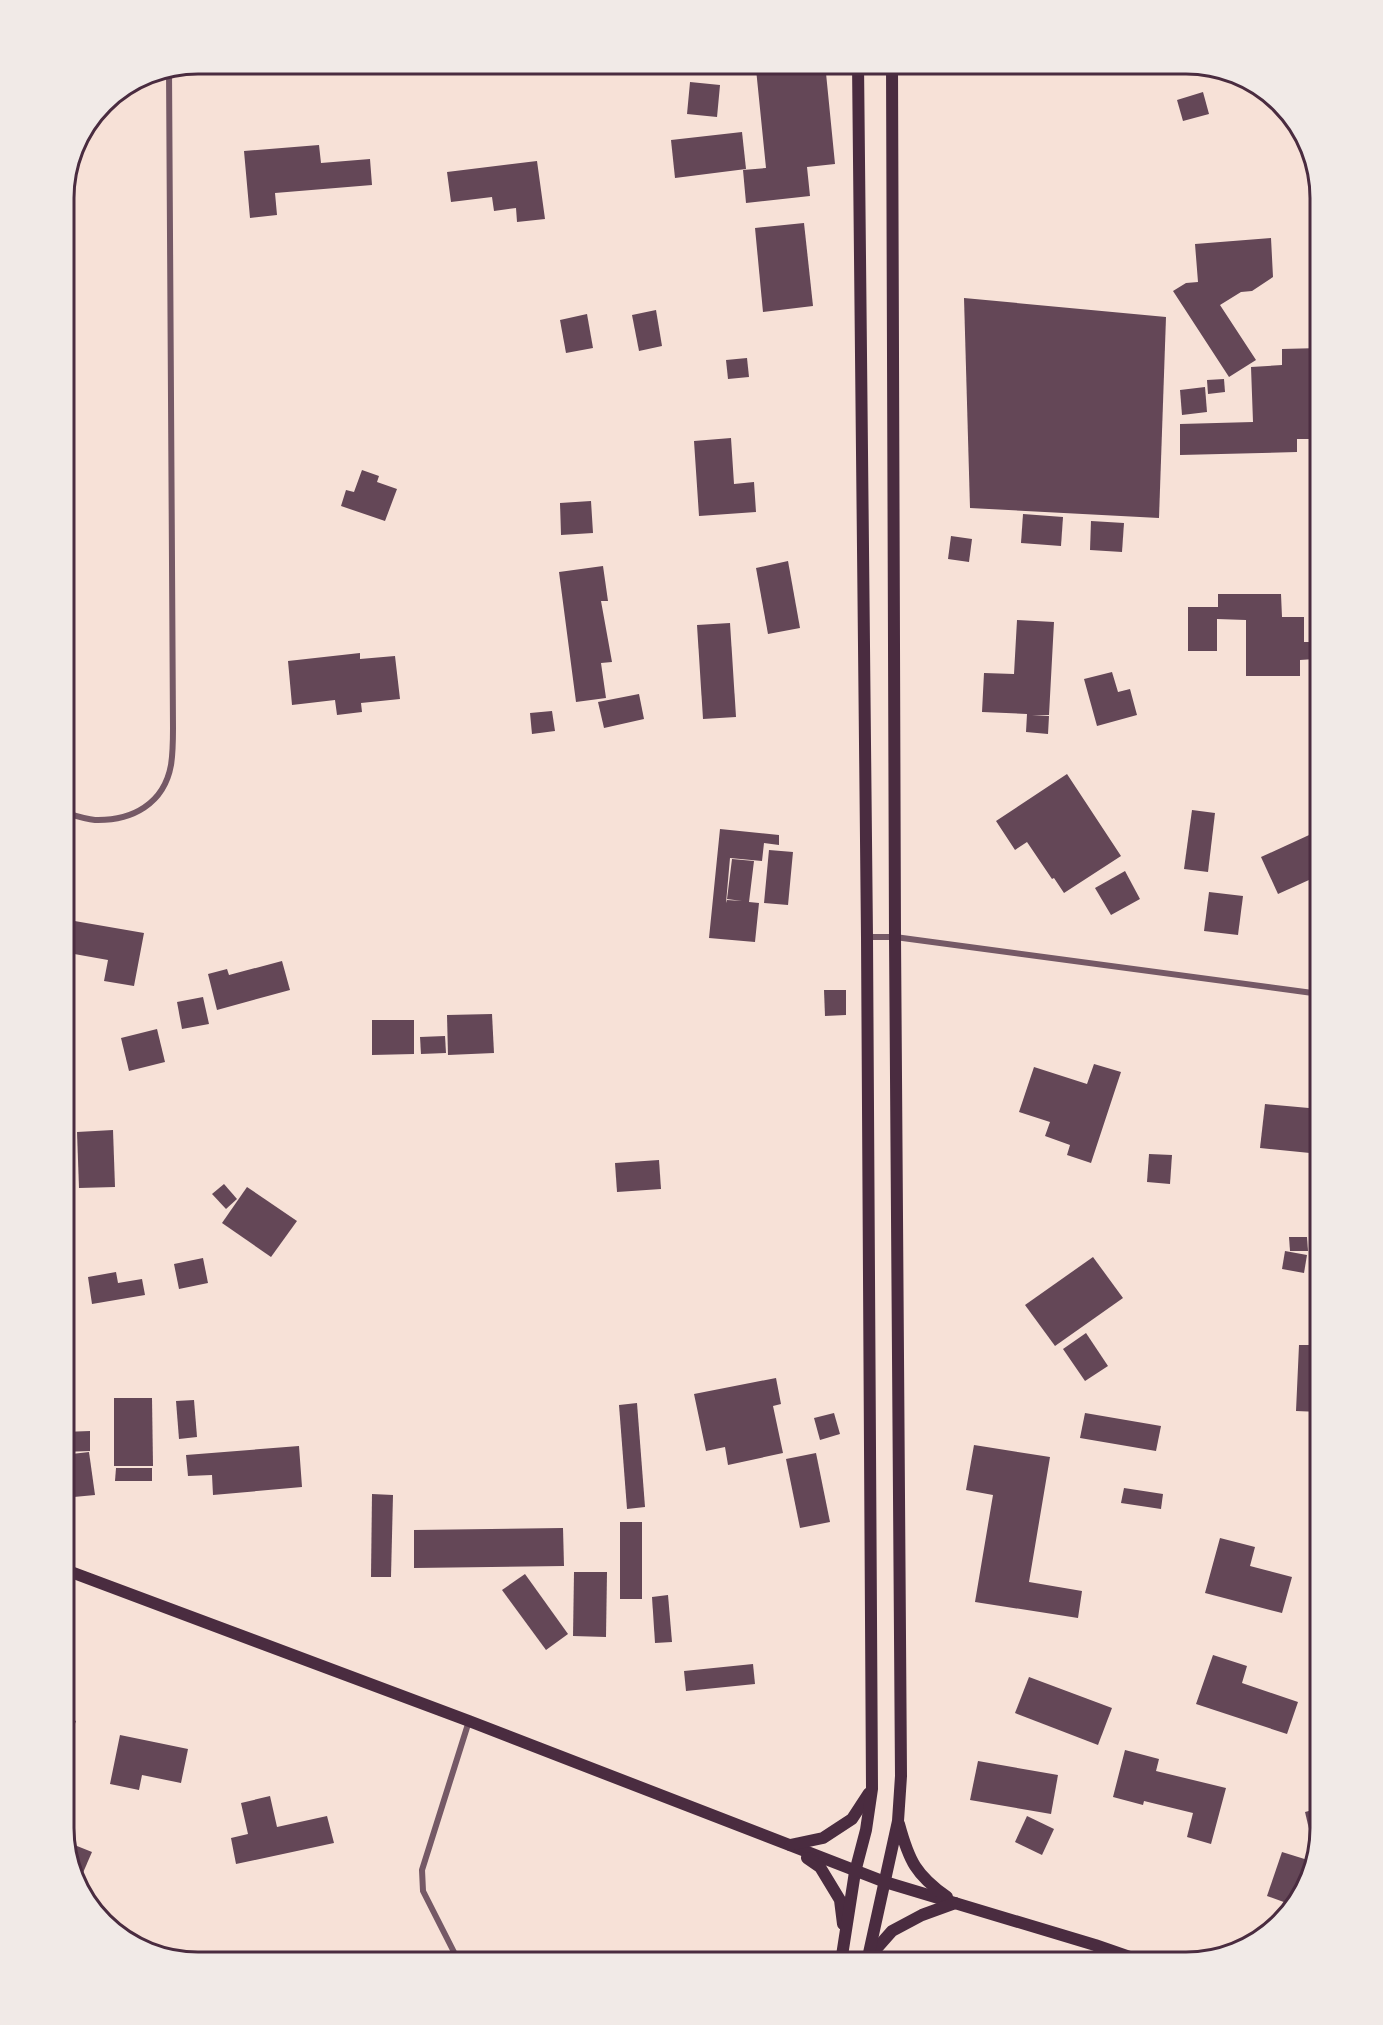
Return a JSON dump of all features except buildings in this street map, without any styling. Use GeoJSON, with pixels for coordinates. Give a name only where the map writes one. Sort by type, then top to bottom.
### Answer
{"type":"FeatureCollection","features":[{"type":"Feature","properties":{"kind":"main road"},"geometry":{"type":"LineString","coordinates":[[843,1952],[855,1872],[866,1830],[872,1789],[867,937],[858,74]]}},
{"type":"Feature","properties":{"kind":"main road"},"geometry":{"type":"LineString","coordinates":[[870,1952],[898,1821],[901,1776],[892,74]]}},
{"type":"Feature","properties":{"kind":"main road"},"geometry":{"type":"LineString","coordinates":[[74,1573],[469,1721],[855,1872],[1112,1952]]}},
{"type":"Feature","properties":{"kind":"main road"},"geometry":{"type":"LineString","coordinates":[[789,1845],[823,1838],[852,1819],[872,1789]]}},
{"type":"Feature","properties":{"kind":"main road"},"geometry":{"type":"LineString","coordinates":[[898,1821],[908,1855],[927,1883],[956,1903]]}},
{"type":"Feature","properties":{"kind":"main road"},"geometry":{"type":"LineString","coordinates":[[789,1845],[820,1867],[840,1900],[845,1939]]}},
{"type":"Feature","properties":{"kind":"main road"},"geometry":{"type":"LineString","coordinates":[[874,1952],[892,1931],[922,1915],[956,1903]]}},
{"type":"Feature","properties":{"kind":"street"},"geometry":{"type":"LineString","coordinates":[[74,815],[94,820],[122,818],[146,808],[163,788],[171,766],[173,716],[169,77]]}},
{"type":"Feature","properties":{"kind":"street"},"geometry":{"type":"LineString","coordinates":[[867,937],[895,937],[1310,993]]}},
{"type":"Feature","properties":{"kind":"street"},"geometry":{"type":"LineString","coordinates":[[454,1951],[423,1891],[422,1870],[469,1721]]}}]}
